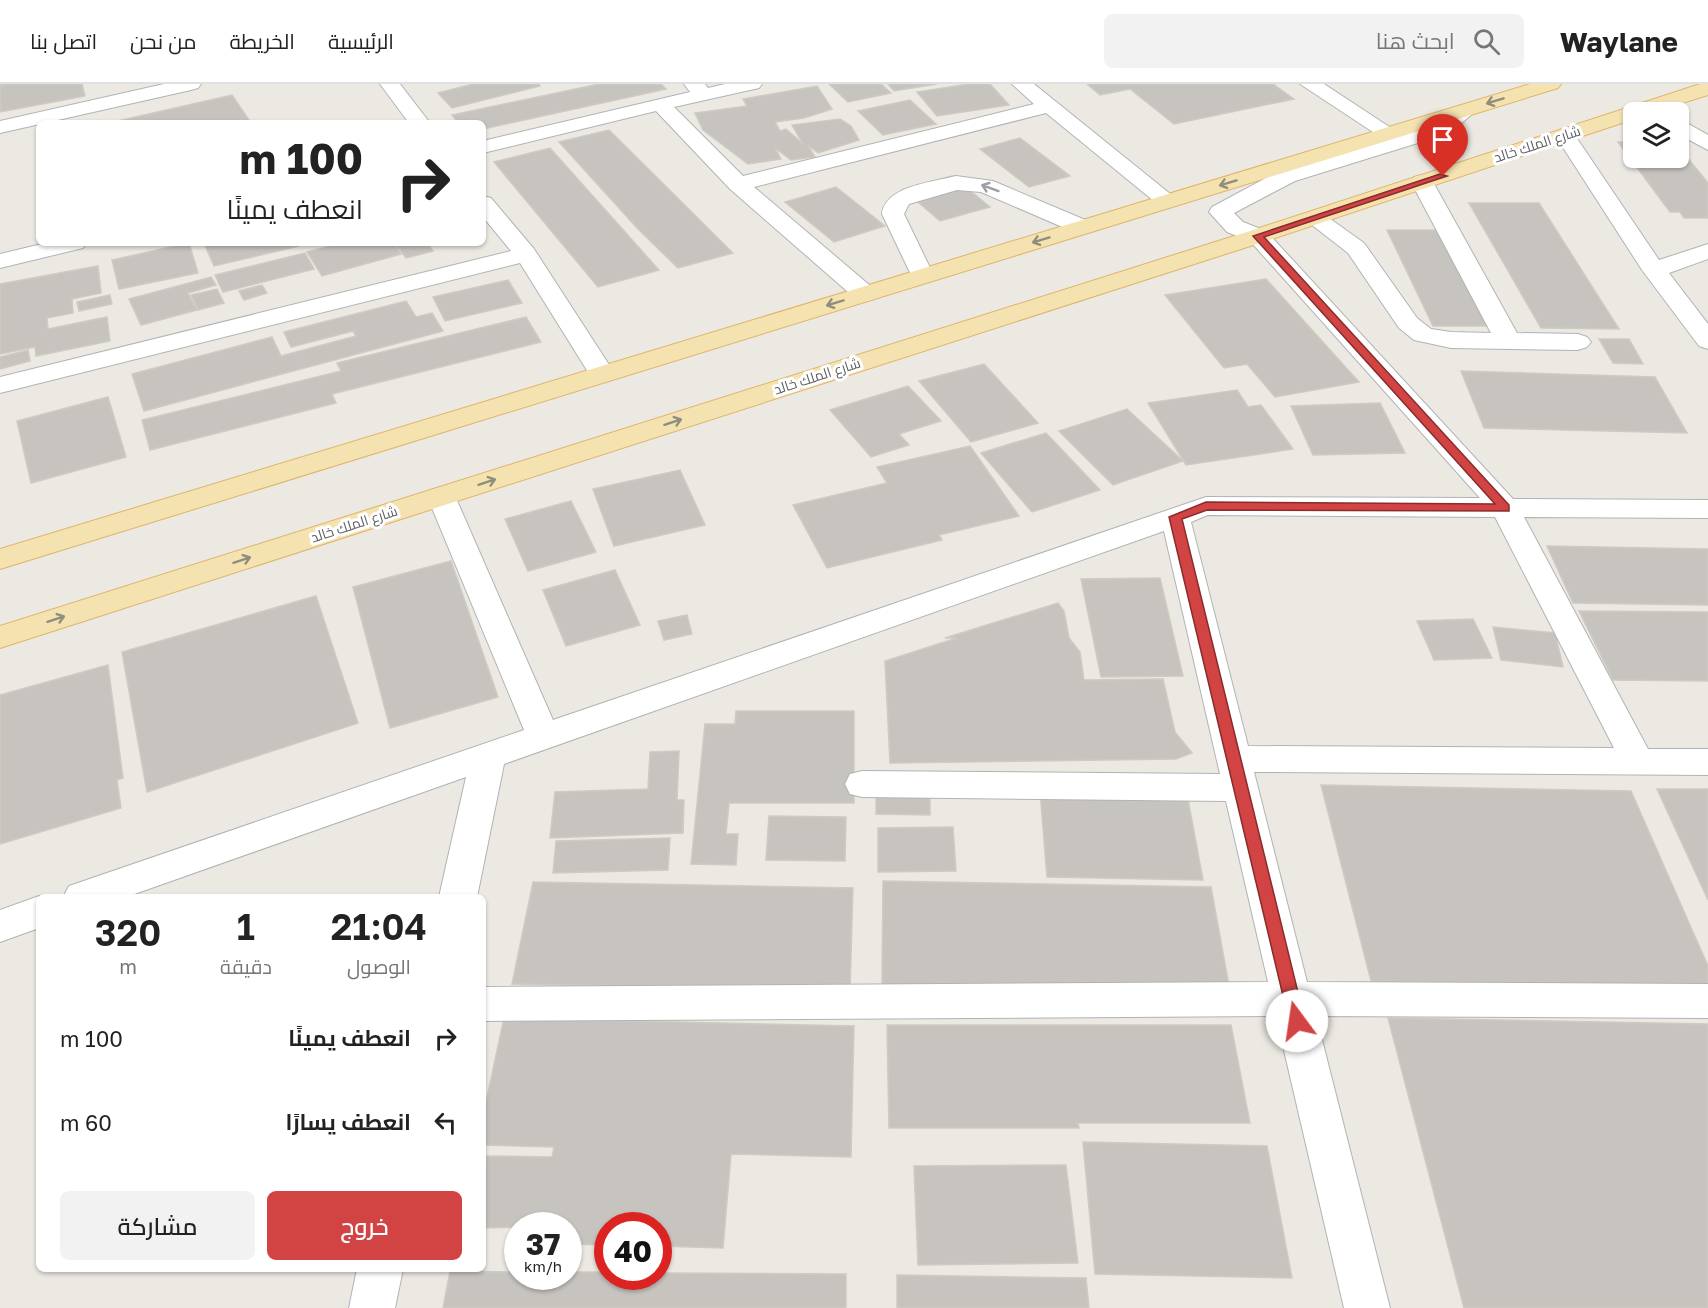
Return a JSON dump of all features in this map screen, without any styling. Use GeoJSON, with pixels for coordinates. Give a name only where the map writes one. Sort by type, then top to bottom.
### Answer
{"type":"FeatureCollection","features":[{"type":"Feature","properties":{"kind":"main road"},"geometry":{"type":"LineString","coordinates":[[0,559],[1551,84]]}},
{"type":"Feature","properties":{"kind":"main road","name":"شارع الملك خالد"},"geometry":{"type":"LineString","coordinates":[[1675,102],[1708,88]]}},
{"type":"Feature","properties":{"kind":"main road","name":"شارع الملك خالد"},"geometry":{"type":"LineString","coordinates":[[0,637],[1258,236],[1565,135],[1623,119]]}},
{"type":"Feature","properties":{"kind":"main road"},"geometry":{"type":"LineString","coordinates":[[0,535],[117,524]]}},
{"type":"Feature","properties":{"kind":"street"},"geometry":{"type":"LineString","coordinates":[[0,127],[191,84]]}},
{"type":"Feature","properties":{"kind":"street"},"geometry":{"type":"LineString","coordinates":[[390,84],[418,120]]}},
{"type":"Feature","properties":{"kind":"street"},"geometry":{"type":"LineString","coordinates":[[486,146],[660,104],[698,89],[752,84]]}},
{"type":"Feature","properties":{"kind":"street"},"geometry":{"type":"LineString","coordinates":[[1022,84],[1168,201]]}},
{"type":"Feature","properties":{"kind":"street"},"geometry":{"type":"LineString","coordinates":[[1310,84],[1387,134]]}},
{"type":"Feature","properties":{"kind":"street"},"geometry":{"type":"LineString","coordinates":[[660,104],[738,184],[865,294]]}},
{"type":"Feature","properties":{"kind":"street"},"geometry":{"type":"LineString","coordinates":[[738,184],[1050,106]]}},
{"type":"Feature","properties":{"kind":"street"},"geometry":{"type":"LineString","coordinates":[[1468,109],[1443,129],[1287,176],[1220,212],[1235,227],[1258,236],[1505,508],[1638,761]]}},
{"type":"Feature","properties":{"kind":"street"},"geometry":{"type":"LineString","coordinates":[[1689,131],[1708,144]]}},
{"type":"Feature","properties":{"kind":"street"},"geometry":{"type":"LineString","coordinates":[[1565,135],[1654,270],[1708,341]]}},
{"type":"Feature","properties":{"kind":"street"},"geometry":{"type":"LineString","coordinates":[[1422,182],[1508,341]]}},
{"type":"Feature","properties":{"kind":"street"},"geometry":{"type":"LineString","coordinates":[[922,276],[893,214],[894,206],[901,199],[956,183],[970,183],[985,186],[1082,227]]}},
{"type":"Feature","properties":{"kind":"street"},"geometry":{"type":"LineString","coordinates":[[486,207],[526,254],[602,374]]}},
{"type":"Feature","properties":{"kind":"street"},"geometry":{"type":"LineString","coordinates":[[1314,218],[1356,248],[1408,323],[1424,335],[1451,340],[1578,342]]}},
{"type":"Feature","properties":{"kind":"street"},"geometry":{"type":"LineString","coordinates":[[0,261],[62,246]]}},
{"type":"Feature","properties":{"kind":"street"},"geometry":{"type":"LineString","coordinates":[[1654,270],[1708,251]]}},
{"type":"Feature","properties":{"kind":"street"},"geometry":{"type":"LineString","coordinates":[[0,385],[526,254]]}},
{"type":"Feature","properties":{"kind":"street"},"geometry":{"type":"LineString","coordinates":[[441,496],[544,737]]}},
{"type":"Feature","properties":{"kind":"street"},"geometry":{"type":"LineString","coordinates":[[91,894],[1206,506],[1708,509]]}},
{"type":"Feature","properties":{"kind":"street"},"geometry":{"type":"LineString","coordinates":[[1175,517],[1367,1308]]}},
{"type":"Feature","properties":{"kind":"street"},"geometry":{"type":"LineString","coordinates":[[459,894],[488,756]]}},
{"type":"Feature","properties":{"kind":"street"},"geometry":{"type":"LineString","coordinates":[[862,784],[1638,761],[1708,762]]}},
{"type":"Feature","properties":{"kind":"street"},"geometry":{"type":"LineString","coordinates":[[0,926],[36,913]]}},
{"type":"Feature","properties":{"kind":"street"},"geometry":{"type":"LineString","coordinates":[[486,1004],[1292,999],[1708,1001]]}},
{"type":"Feature","properties":{"kind":"street"},"geometry":{"type":"LineString","coordinates":[[372,1308],[379,1272]]}},
{"type":"Feature","properties":{"kind":"building"},"geometry":{"type":"Polygon","coordinates":[[[82,84],[85,96],[0,112],[0,85],[82,84]]]}},
{"type":"Feature","properties":{"kind":"building"},"geometry":{"type":"Polygon","coordinates":[[[473,84],[539,84],[540,86],[452,108],[438,93],[473,84]]]}},
{"type":"Feature","properties":{"kind":"building"},"geometry":{"type":"Polygon","coordinates":[[[599,84],[661,84],[666,89],[486,128],[486,120],[456,120],[452,115],[599,84]]]}},
{"type":"Feature","properties":{"kind":"building"},"geometry":{"type":"Polygon","coordinates":[[[829,84],[881,84],[891,93],[848,102],[829,84]]]}},
{"type":"Feature","properties":{"kind":"building"},"geometry":{"type":"Polygon","coordinates":[[[888,84],[937,84],[894,91],[888,84]]]}},
{"type":"Feature","properties":{"kind":"building"},"geometry":{"type":"Polygon","coordinates":[[[969,84],[990,84],[1009,105],[937,116],[917,92],[969,84]]]}},
{"type":"Feature","properties":{"kind":"building"},"geometry":{"type":"Polygon","coordinates":[[[1087,84],[1273,84],[1294,99],[1174,124],[1130,89],[1100,95],[1087,84]]]}},
{"type":"Feature","properties":{"kind":"building"},"geometry":{"type":"Polygon","coordinates":[[[817,86],[832,109],[804,118],[775,122],[780,131],[786,129],[803,144],[792,125],[840,119],[851,126],[859,140],[818,153],[808,145],[815,157],[791,160],[775,148],[781,159],[748,164],[703,130],[695,113],[747,106],[743,99],[817,86]]]}},
{"type":"Feature","properties":{"kind":"building"},"geometry":{"type":"Polygon","coordinates":[[[232,95],[249,120],[122,120],[232,95]]]}},
{"type":"Feature","properties":{"kind":"building"},"geometry":{"type":"Polygon","coordinates":[[[910,100],[936,124],[883,135],[858,111],[910,100]]]}},
{"type":"Feature","properties":{"kind":"building"},"geometry":{"type":"Polygon","coordinates":[[[609,130],[733,253],[678,268],[638,229],[559,142],[609,130]]]}},
{"type":"Feature","properties":{"kind":"building"},"geometry":{"type":"Polygon","coordinates":[[[1020,138],[1070,176],[1029,187],[980,149],[1020,138]]]}},
{"type":"Feature","properties":{"kind":"building"},"geometry":{"type":"Polygon","coordinates":[[[550,148],[659,270],[598,287],[494,162],[550,148]]]}},
{"type":"Feature","properties":{"kind":"building"},"geometry":{"type":"Polygon","coordinates":[[[1689,160],[1708,183],[1708,218],[1684,218],[1680,212],[1670,212],[1637,168],[1689,168],[1689,160]]]}},
{"type":"Feature","properties":{"kind":"building"},"geometry":{"type":"Polygon","coordinates":[[[952,176],[990,207],[940,221],[903,189],[952,176]]]}},
{"type":"Feature","properties":{"kind":"building"},"geometry":{"type":"Polygon","coordinates":[[[836,187],[885,226],[834,242],[785,202],[836,187]]]}},
{"type":"Feature","properties":{"kind":"building"},"geometry":{"type":"Polygon","coordinates":[[[1469,203],[1539,203],[1619,329],[1541,328],[1469,203]]]}},
{"type":"Feature","properties":{"kind":"building"},"geometry":{"type":"Polygon","coordinates":[[[1387,230],[1443,230],[1494,326],[1433,326],[1387,230]]]}},
{"type":"Feature","properties":{"kind":"building"},"geometry":{"type":"Polygon","coordinates":[[[175,246],[190,246],[198,273],[119,289],[112,260],[175,246]]]}},
{"type":"Feature","properties":{"kind":"building"},"geometry":{"type":"Polygon","coordinates":[[[205,246],[299,246],[214,266],[205,246]]]}},
{"type":"Feature","properties":{"kind":"building"},"geometry":{"type":"Polygon","coordinates":[[[330,246],[395,246],[401,254],[322,276],[307,252],[330,246]]]}},
{"type":"Feature","properties":{"kind":"building"},"geometry":{"type":"Polygon","coordinates":[[[397,246],[429,246],[433,251],[406,258],[397,246]]]}},
{"type":"Feature","properties":{"kind":"building"},"geometry":{"type":"Polygon","coordinates":[[[305,253],[314,269],[223,292],[215,275],[305,253]]]}},
{"type":"Feature","properties":{"kind":"building"},"geometry":{"type":"Polygon","coordinates":[[[98,266],[101,293],[72,299],[73,313],[47,318],[48,329],[107,317],[110,341],[36,356],[35,347],[0,354],[0,284],[98,266]]]}},
{"type":"Feature","properties":{"kind":"building"},"geometry":{"type":"Polygon","coordinates":[[[211,277],[216,285],[188,293],[197,310],[141,325],[129,299],[211,277]]]}},
{"type":"Feature","properties":{"kind":"building"},"geometry":{"type":"Polygon","coordinates":[[[1266,279],[1359,382],[1275,397],[1247,364],[1224,368],[1165,295],[1266,279]]]}},
{"type":"Feature","properties":{"kind":"building"},"geometry":{"type":"Polygon","coordinates":[[[508,280],[522,303],[445,321],[433,297],[508,280]]]}},
{"type":"Feature","properties":{"kind":"building"},"geometry":{"type":"Polygon","coordinates":[[[262,285],[267,293],[244,300],[239,291],[262,285]]]}},
{"type":"Feature","properties":{"kind":"building"},"geometry":{"type":"Polygon","coordinates":[[[217,289],[224,303],[198,310],[191,295],[217,289]]]}},
{"type":"Feature","properties":{"kind":"building"},"geometry":{"type":"Polygon","coordinates":[[[110,295],[112,304],[79,311],[77,302],[110,295]]]}},
{"type":"Feature","properties":{"kind":"building"},"geometry":{"type":"Polygon","coordinates":[[[406,301],[416,317],[432,313],[443,331],[144,411],[132,374],[272,337],[281,356],[356,336],[353,331],[291,347],[284,332],[406,301]]]}},
{"type":"Feature","properties":{"kind":"building"},"geometry":{"type":"Polygon","coordinates":[[[526,317],[541,342],[332,394],[336,403],[150,450],[142,420],[341,371],[337,363],[526,317]]]}},
{"type":"Feature","properties":{"kind":"building"},"geometry":{"type":"Polygon","coordinates":[[[1599,339],[1629,339],[1643,364],[1613,363],[1599,339]]]}},
{"type":"Feature","properties":{"kind":"building"},"geometry":{"type":"Polygon","coordinates":[[[28,350],[30,361],[0,369],[0,357],[28,350]]]}},
{"type":"Feature","properties":{"kind":"building"},"geometry":{"type":"Polygon","coordinates":[[[984,364],[1038,423],[971,442],[919,381],[984,364]]]}},
{"type":"Feature","properties":{"kind":"building"},"geometry":{"type":"Polygon","coordinates":[[[1461,371],[1655,377],[1687,433],[1484,428],[1461,371]]]}},
{"type":"Feature","properties":{"kind":"building"},"geometry":{"type":"Polygon","coordinates":[[[908,386],[941,421],[899,434],[909,445],[871,457],[830,410],[908,386]]]}},
{"type":"Feature","properties":{"kind":"building"},"geometry":{"type":"Polygon","coordinates":[[[1237,390],[1248,407],[1261,405],[1293,449],[1186,465],[1148,403],[1237,390]]]}},
{"type":"Feature","properties":{"kind":"building"},"geometry":{"type":"Polygon","coordinates":[[[108,397],[126,457],[31,483],[17,421],[108,397]]]}},
{"type":"Feature","properties":{"kind":"building"},"geometry":{"type":"Polygon","coordinates":[[[1380,403],[1405,453],[1313,455],[1291,406],[1380,403]]]}},
{"type":"Feature","properties":{"kind":"building"},"geometry":{"type":"Polygon","coordinates":[[[1127,409],[1183,461],[1113,485],[1059,431],[1127,409]]]}},
{"type":"Feature","properties":{"kind":"building"},"geometry":{"type":"Polygon","coordinates":[[[1046,433],[1100,490],[1032,512],[981,453],[1046,433]]]}},
{"type":"Feature","properties":{"kind":"building"},"geometry":{"type":"Polygon","coordinates":[[[970,446],[1019,516],[939,535],[942,540],[827,568],[793,505],[887,483],[877,467],[970,446]]]}},
{"type":"Feature","properties":{"kind":"building"},"geometry":{"type":"Polygon","coordinates":[[[680,470],[705,525],[614,546],[593,489],[680,470]]]}},
{"type":"Feature","properties":{"kind":"building"},"geometry":{"type":"Polygon","coordinates":[[[571,501],[596,552],[528,571],[505,519],[571,501]]]}},
{"type":"Feature","properties":{"kind":"building"},"geometry":{"type":"Polygon","coordinates":[[[1547,546],[1708,549],[1708,605],[1573,603],[1547,546]]]}},
{"type":"Feature","properties":{"kind":"building"},"geometry":{"type":"Polygon","coordinates":[[[451,561],[498,697],[390,728],[353,587],[451,561]]]}},
{"type":"Feature","properties":{"kind":"building"},"geometry":{"type":"Polygon","coordinates":[[[615,570],[640,625],[566,646],[543,590],[615,570]]]}},
{"type":"Feature","properties":{"kind":"building"},"geometry":{"type":"Polygon","coordinates":[[[1160,578],[1183,676],[1101,677],[1081,579],[1160,578]]]}},
{"type":"Feature","properties":{"kind":"building"},"geometry":{"type":"Polygon","coordinates":[[[316,596],[358,723],[147,792],[122,652],[316,596]]]}},
{"type":"Feature","properties":{"kind":"building"},"geometry":{"type":"Polygon","coordinates":[[[1058,603],[1064,611],[1069,638],[1080,652],[1084,680],[1163,679],[1175,732],[1192,753],[1176,759],[890,763],[885,661],[957,638],[945,638],[1058,603]]]}},
{"type":"Feature","properties":{"kind":"building"},"geometry":{"type":"Polygon","coordinates":[[[1579,611],[1708,612],[1708,681],[1613,680],[1579,611]]]}},
{"type":"Feature","properties":{"kind":"building"},"geometry":{"type":"Polygon","coordinates":[[[687,615],[692,634],[664,640],[658,621],[687,615]]]}},
{"type":"Feature","properties":{"kind":"building"},"geometry":{"type":"Polygon","coordinates":[[[1473,619],[1492,658],[1434,660],[1417,621],[1473,619]]]}},
{"type":"Feature","properties":{"kind":"building"},"geometry":{"type":"Polygon","coordinates":[[[1493,627],[1555,633],[1563,667],[1501,660],[1493,627]]]}},
{"type":"Feature","properties":{"kind":"building"},"geometry":{"type":"Polygon","coordinates":[[[108,665],[123,778],[117,780],[121,808],[0,844],[0,695],[108,665]]]}},
{"type":"Feature","properties":{"kind":"building"},"geometry":{"type":"Polygon","coordinates":[[[736,711],[854,711],[854,803],[729,803],[726,834],[738,834],[736,865],[691,864],[705,724],[735,724],[736,711]]]}},
{"type":"Feature","properties":{"kind":"building"},"geometry":{"type":"Polygon","coordinates":[[[679,751],[677,800],[684,800],[683,833],[550,838],[555,792],[648,789],[650,752],[679,751]]]}},
{"type":"Feature","properties":{"kind":"building"},"geometry":{"type":"Polygon","coordinates":[[[1321,785],[1631,791],[1708,966],[1708,989],[1371,981],[1321,785]]]}},
{"type":"Feature","properties":{"kind":"building"},"geometry":{"type":"Polygon","coordinates":[[[1657,789],[1708,789],[1708,900],[1657,789]]]}},
{"type":"Feature","properties":{"kind":"building"},"geometry":{"type":"Polygon","coordinates":[[[1040,791],[1187,794],[1203,880],[1047,877],[1040,791]]]}},
{"type":"Feature","properties":{"kind":"building"},"geometry":{"type":"Polygon","coordinates":[[[876,795],[930,796],[930,815],[876,814],[876,795]]]}},
{"type":"Feature","properties":{"kind":"building"},"geometry":{"type":"Polygon","coordinates":[[[769,816],[846,817],[845,861],[766,860],[769,816]]]}},
{"type":"Feature","properties":{"kind":"building"},"geometry":{"type":"Polygon","coordinates":[[[953,827],[956,871],[878,872],[878,828],[953,827]]]}},
{"type":"Feature","properties":{"kind":"building"},"geometry":{"type":"Polygon","coordinates":[[[670,838],[668,870],[553,873],[556,841],[670,838]]]}},
{"type":"Feature","properties":{"kind":"building"},"geometry":{"type":"Polygon","coordinates":[[[883,881],[1211,887],[1230,991],[882,985],[883,881]]]}},
{"type":"Feature","properties":{"kind":"building"},"geometry":{"type":"Polygon","coordinates":[[[533,882],[853,888],[850,990],[512,984],[533,882]]]}},
{"type":"Feature","properties":{"kind":"building"},"geometry":{"type":"Polygon","coordinates":[[[504,1018],[854,1026],[851,1157],[731,1154],[723,1248],[672,1246],[672,1212],[594,1212],[594,1245],[582,1244],[582,1212],[504,1212],[504,1228],[486,1228],[487,1156],[552,1157],[554,1147],[486,1145],[486,1102],[504,1018]]]}},
{"type":"Feature","properties":{"kind":"building"},"geometry":{"type":"Polygon","coordinates":[[[1388,1018],[1708,1024],[1708,1308],[1464,1308],[1388,1018]]]}},
{"type":"Feature","properties":{"kind":"building"},"geometry":{"type":"Polygon","coordinates":[[[887,1025],[1231,1025],[1250,1123],[1078,1123],[1079,1128],[889,1128],[887,1025]]]}},
{"type":"Feature","properties":{"kind":"building"},"geometry":{"type":"Polygon","coordinates":[[[1083,1142],[1267,1146],[1292,1278],[1095,1274],[1083,1142]]]}},
{"type":"Feature","properties":{"kind":"building"},"geometry":{"type":"Polygon","coordinates":[[[1066,1165],[1078,1263],[918,1265],[914,1166],[1066,1165]]]}},
{"type":"Feature","properties":{"kind":"building"},"geometry":{"type":"Polygon","coordinates":[[[450,1272],[486,1272],[504,1272],[504,1290],[582,1290],[582,1272],[594,1272],[594,1290],[672,1290],[672,1273],[846,1274],[846,1308],[443,1308],[450,1272]]]}},
{"type":"Feature","properties":{"kind":"building"},"geometry":{"type":"Polygon","coordinates":[[[897,1275],[1086,1278],[1089,1308],[897,1308],[897,1275]]]}},
{"type":"Feature","properties":{"kind":"route"},"geometry":{"type":"LineString","coordinates":[[1297,1021],[1175,517],[1206,506],[1505,508],[1258,236],[1443,176]]}}]}
